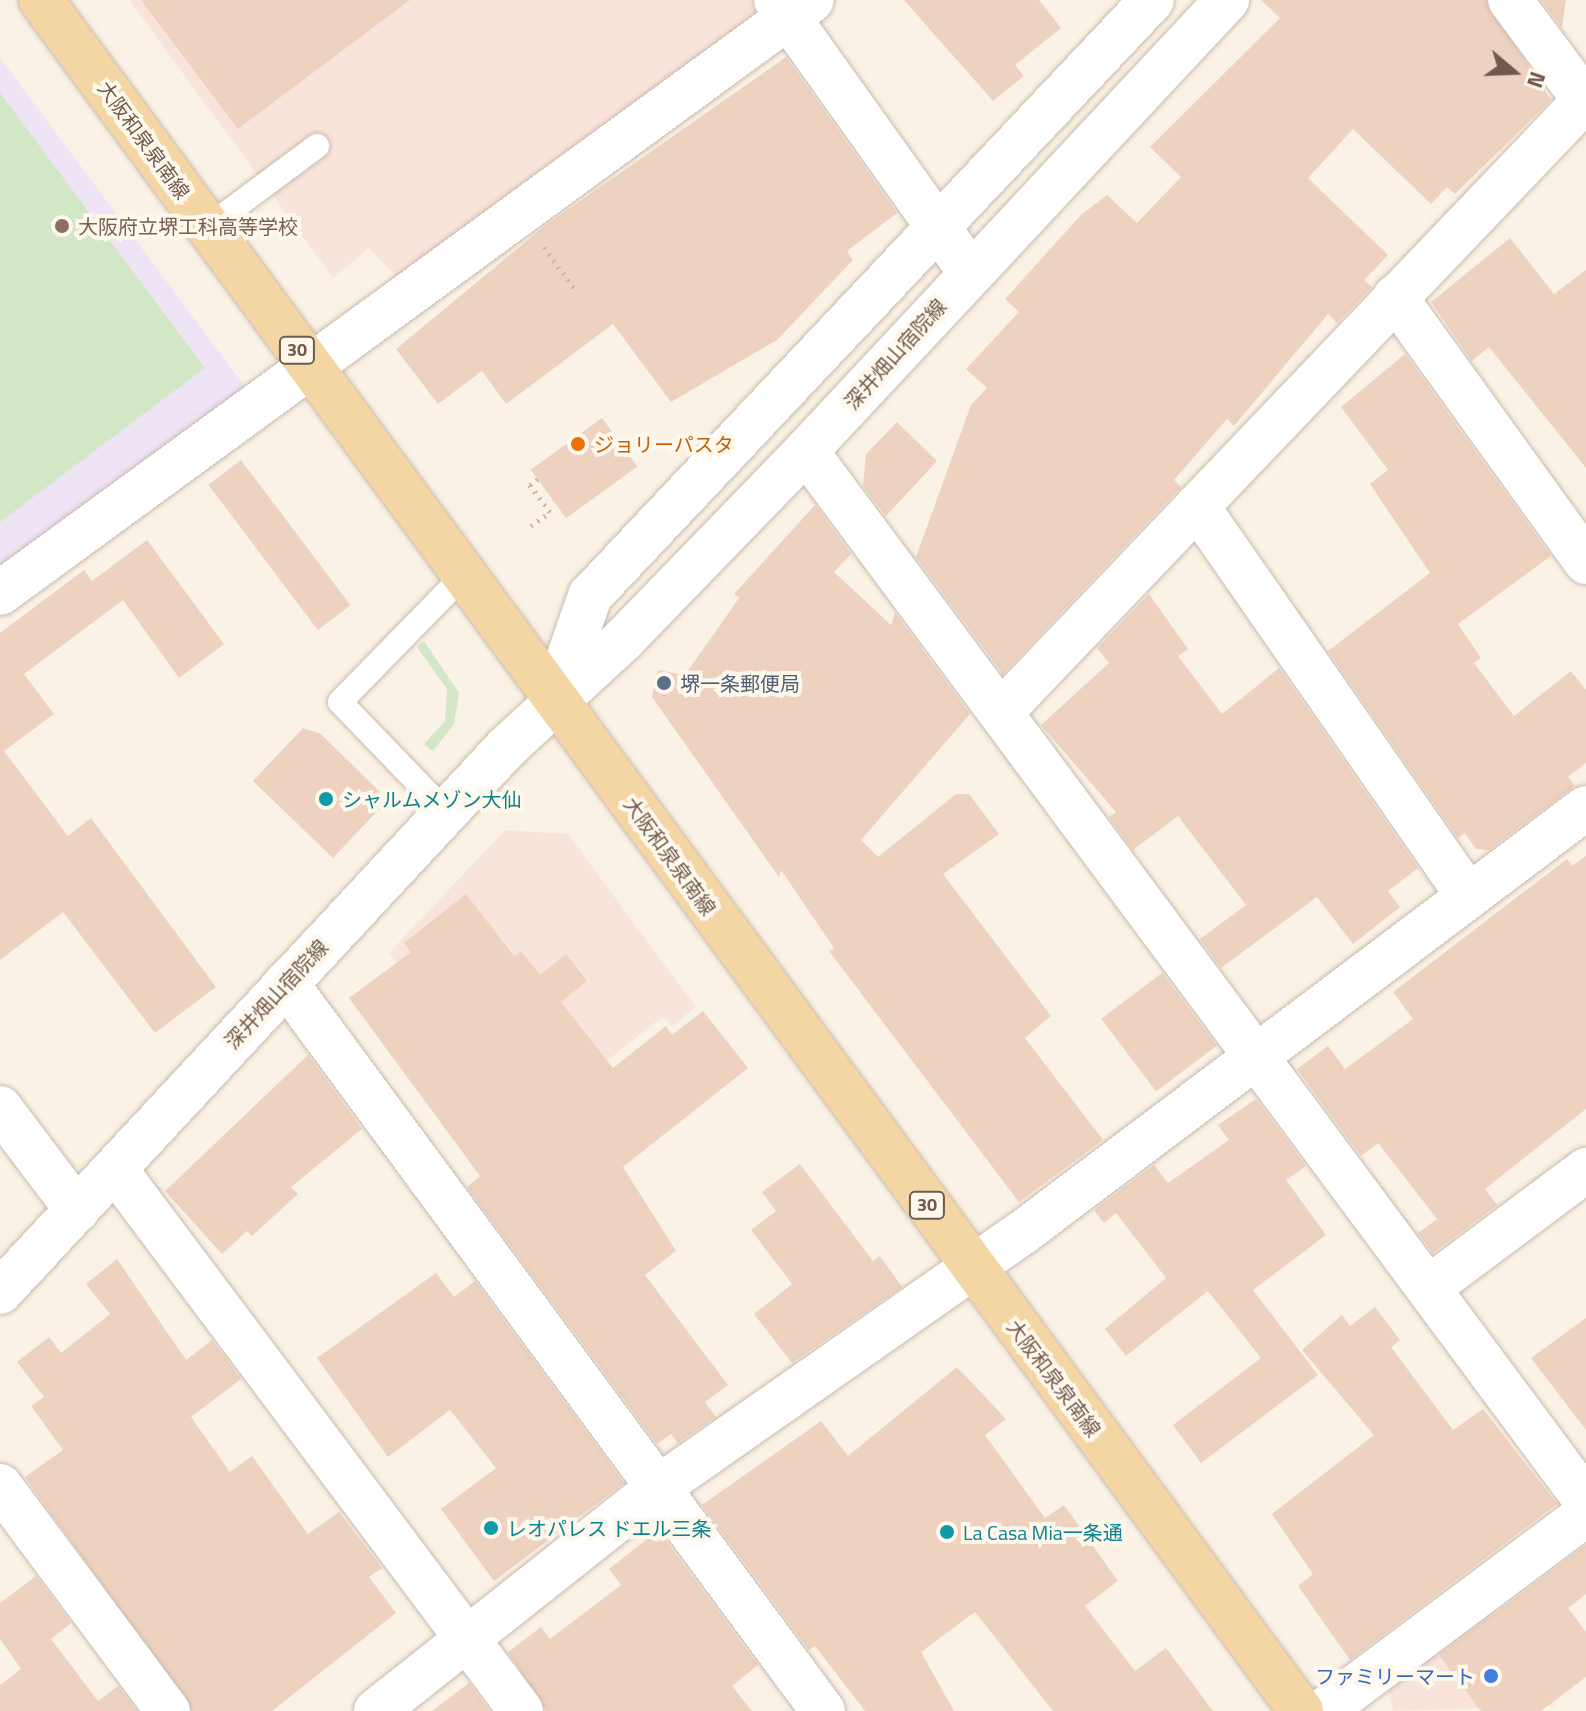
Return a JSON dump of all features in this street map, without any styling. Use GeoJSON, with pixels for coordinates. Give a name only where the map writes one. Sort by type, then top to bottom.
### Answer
{"type":"FeatureCollection","features":[{"type":"Feature","properties":{"kind":"main road","name":"大阪和泉泉南線"},"geometry":{"type":"LineString","coordinates":[[41,0],[1301,1711]]}},
{"type":"Feature","properties":{"kind":"street","name":"深井畑山宿院線"},"geometry":{"type":"LineString","coordinates":[[554,698],[590,596],[1152,0]]}},
{"type":"Feature","properties":{"kind":"street","name":"深井畑山宿院線"},"geometry":{"type":"LineString","coordinates":[[0,1292],[445,811],[554,698],[624,639],[806,451],[1227,0]]}},
{"type":"Feature","properties":{"kind":"street"},"geometry":{"type":"LineString","coordinates":[[1002,711],[1586,100],[1510,0]]}},
{"type":"Feature","properties":{"kind":"street"},"geometry":{"type":"LineString","coordinates":[[0,593],[311,370],[792,6],[970,272]]}},
{"type":"Feature","properties":{"kind":"street"},"geometry":{"type":"LineString","coordinates":[[1395,297],[1586,562]]}},
{"type":"Feature","properties":{"kind":"street"},"geometry":{"type":"LineString","coordinates":[[806,451],[1431,1286],[1586,1501]]}},
{"type":"Feature","properties":{"kind":"street"},"geometry":{"type":"LineString","coordinates":[[1197,506],[1468,896]]}},
{"type":"Feature","properties":{"kind":"street"},"geometry":{"type":"LineString","coordinates":[[376,1711],[659,1487],[974,1268],[1257,1052],[1586,808]]}},
{"type":"Feature","properties":{"kind":"street"},"geometry":{"type":"LineString","coordinates":[[286,983],[823,1711]]}},
{"type":"Feature","properties":{"kind":"street"},"geometry":{"type":"LineString","coordinates":[[0,1108],[77,1210]]}},
{"type":"Feature","properties":{"kind":"street"},"geometry":{"type":"LineString","coordinates":[[115,1169],[521,1711]]}},
{"type":"Feature","properties":{"kind":"street"},"geometry":{"type":"LineString","coordinates":[[1431,1286],[1586,1170]]}},
{"type":"Feature","properties":{"kind":"street"},"geometry":{"type":"LineString","coordinates":[[0,1486],[168,1711]]}},
{"type":"Feature","properties":{"kind":"street"},"geometry":{"type":"LineString","coordinates":[[1323,1711],[1586,1514]]}},
{"type":"Feature","properties":{"kind":"lane"},"geometry":{"type":"LineString","coordinates":[[208,227],[317,146]]}},
{"type":"Feature","properties":{"kind":"lane"},"geometry":{"type":"LineString","coordinates":[[445,811],[340,702],[465,574]]}},
{"type":"Feature","properties":{"kind":"path"},"geometry":{"type":"LineString","coordinates":[[520,214],[575,290]]}},
{"type":"Feature","properties":{"kind":"path"},"geometry":{"type":"LineString","coordinates":[[531,526],[550,512],[530,485],[538,479]]}},
{"type":"Feature","properties":{"kind":"shaded area"},"geometry":{"type":"Polygon","coordinates":[[[129,0],[758,0],[752,21],[397,277],[369,248],[333,278],[129,0]]]}},
{"type":"Feature","properties":{"kind":"shaded area","name":"大阪府立堺工科高等学校"},"geometry":{"type":"Polygon","coordinates":[[[0,58],[250,393],[0,574],[0,58]]]}},
{"type":"Feature","properties":{"kind":"shaded area"},"geometry":{"type":"Polygon","coordinates":[[[505,830],[568,834],[696,1007],[672,1026],[662,1017],[523,1128],[389,953],[505,830]]]}},
{"type":"Feature","properties":{"kind":"shaded area"},"geometry":{"type":"Polygon","coordinates":[[[1488,1613],[1555,1706],[1393,1711],[1388,1685],[1488,1613]]]}},
{"type":"Feature","properties":{"kind":"green space","name":"大阪府立堺工科高等学校"},"geometry":{"type":"Polygon","coordinates":[[[0,93],[205,368],[0,522],[0,93]]]}},
{"type":"Feature","properties":{"kind":"green space"},"geometry":{"type":"Polygon","coordinates":[[[424,641],[459,693],[454,724],[433,751],[424,744],[445,721],[447,689],[417,647],[424,641]]]}},
{"type":"Feature","properties":{"kind":"building"},"geometry":{"type":"Polygon","coordinates":[[[141,0],[410,0],[238,129],[141,0]]]}},
{"type":"Feature","properties":{"kind":"building"},"geometry":{"type":"Polygon","coordinates":[[[904,0],[1039,0],[1061,28],[1015,65],[1024,76],[993,101],[904,0]]]}},
{"type":"Feature","properties":{"kind":"building"},"geometry":{"type":"Polygon","coordinates":[[[1261,0],[1486,0],[1551,100],[1455,194],[1447,187],[1431,204],[1353,129],[1308,178],[1388,255],[1364,280],[1372,287],[1337,323],[1328,314],[1234,426],[1227,419],[1174,480],[1181,487],[1003,674],[916,557],[971,405],[987,388],[966,369],[1019,312],[1005,299],[1081,215],[1107,195],[1137,223],[1181,177],[1150,147],[1280,18],[1261,0]]]}},
{"type":"Feature","properties":{"kind":"building"},"geometry":{"type":"Polygon","coordinates":[[[1541,0],[1566,0],[1562,28],[1541,0]]]}},
{"type":"Feature","properties":{"kind":"building"},"geometry":{"type":"Polygon","coordinates":[[[786,57],[897,213],[847,251],[853,260],[777,340],[671,402],[613,324],[506,404],[482,371],[438,404],[396,349],[546,225],[786,57]]]}},
{"type":"Feature","properties":{"kind":"building"},"geometry":{"type":"Polygon","coordinates":[[[1510,238],[1554,294],[1586,270],[1586,468],[1489,347],[1472,361],[1431,302],[1510,238]]]}},
{"type":"Feature","properties":{"kind":"building"},"geometry":{"type":"Polygon","coordinates":[[[1405,354],[1551,556],[1458,624],[1481,658],[1474,663],[1514,716],[1571,671],[1586,690],[1586,763],[1568,777],[1575,786],[1489,850],[1476,849],[1465,833],[1458,838],[1328,651],[1430,573],[1370,484],[1388,470],[1341,407],[1405,354]]]}},
{"type":"Feature","properties":{"kind":"building"},"geometry":{"type":"Polygon","coordinates":[[[602,418],[637,467],[566,518],[531,470],[602,418]]]}},
{"type":"Feature","properties":{"kind":"building"},"geometry":{"type":"Polygon","coordinates":[[[897,422],[937,461],[886,516],[863,486],[866,454],[897,422]]]}},
{"type":"Feature","properties":{"kind":"building"},"geometry":{"type":"Polygon","coordinates":[[[241,460],[351,605],[318,630],[208,485],[241,460]]]}},
{"type":"Feature","properties":{"kind":"building"},"geometry":{"type":"Polygon","coordinates":[[[815,505],[851,554],[834,572],[891,625],[895,613],[970,714],[861,840],[878,857],[956,794],[969,794],[999,834],[943,874],[1051,1016],[1025,1038],[1103,1140],[1019,1202],[829,951],[834,948],[781,870],[779,877],[652,697],[658,670],[685,675],[739,598],[734,594],[815,505]]]}},
{"type":"Feature","properties":{"kind":"building"},"geometry":{"type":"Polygon","coordinates":[[[147,540],[224,644],[179,678],[123,600],[24,674],[54,714],[4,751],[68,836],[91,818],[216,987],[155,1033],[63,912],[0,960],[0,633],[84,570],[92,581],[147,540]]]}},
{"type":"Feature","properties":{"kind":"building"},"geometry":{"type":"Polygon","coordinates":[[[1149,594],[1188,649],[1178,656],[1222,714],[1279,668],[1418,868],[1388,891],[1400,907],[1353,944],[1317,897],[1221,968],[1200,939],[1246,905],[1178,816],[1133,850],[1109,817],[1116,812],[1041,725],[1109,663],[1097,648],[1149,594]]]}},
{"type":"Feature","properties":{"kind":"building","name":"シャルムメゾン大仙"},"geometry":{"type":"Polygon","coordinates":[[[303,728],[321,734],[380,792],[382,806],[333,858],[253,781],[303,728]]]}},
{"type":"Feature","properties":{"kind":"building"},"geometry":{"type":"Polygon","coordinates":[[[1586,856],[1586,1109],[1485,1189],[1497,1205],[1433,1253],[1418,1233],[1437,1219],[1378,1143],[1361,1156],[1297,1069],[1328,1046],[1345,1069],[1413,1019],[1393,992],[1567,859],[1572,866],[1586,856]]]}},
{"type":"Feature","properties":{"kind":"building"},"geometry":{"type":"Polygon","coordinates":[[[466,894],[514,956],[521,951],[540,975],[566,954],[587,981],[561,1002],[613,1068],[666,1026],[672,1035],[703,1011],[748,1068],[623,1167],[676,1251],[645,1275],[728,1385],[705,1402],[716,1417],[678,1443],[671,1434],[657,1444],[467,1187],[480,1176],[349,998],[411,952],[404,943],[466,894]]]}},
{"type":"Feature","properties":{"kind":"building"},"geometry":{"type":"Polygon","coordinates":[[[1162,973],[1217,1046],[1156,1091],[1101,1019],[1162,973]]]}},
{"type":"Feature","properties":{"kind":"building"},"geometry":{"type":"Polygon","coordinates":[[[308,1055],[362,1129],[291,1187],[298,1194],[252,1236],[247,1231],[222,1254],[165,1191],[308,1055]]]}},
{"type":"Feature","properties":{"kind":"building"},"geometry":{"type":"Polygon","coordinates":[[[1256,1099],[1306,1166],[1286,1180],[1326,1235],[1253,1290],[1318,1375],[1201,1463],[1173,1425],[1261,1358],[1208,1291],[1126,1356],[1105,1329],[1166,1278],[1116,1213],[1104,1223],[1094,1210],[1154,1165],[1168,1183],[1229,1140],[1218,1125],[1256,1099]]]}},
{"type":"Feature","properties":{"kind":"building"},"geometry":{"type":"Polygon","coordinates":[[[800,1164],[873,1261],[880,1256],[902,1287],[792,1363],[754,1314],[792,1284],[751,1230],[776,1211],[762,1192],[800,1164]]]}},
{"type":"Feature","properties":{"kind":"building"},"geometry":{"type":"Polygon","coordinates":[[[117,1259],[186,1360],[212,1340],[241,1379],[191,1417],[230,1472],[252,1456],[308,1534],[339,1512],[382,1568],[369,1577],[396,1613],[272,1711],[192,1711],[25,1477],[63,1450],[31,1406],[44,1397],[17,1362],[49,1337],[61,1353],[110,1314],[86,1284],[117,1259]]]}},
{"type":"Feature","properties":{"kind":"building"},"geometry":{"type":"Polygon","coordinates":[[[436,1273],[454,1297],[475,1281],[624,1483],[494,1581],[441,1509],[496,1468],[450,1410],[388,1457],[317,1358],[436,1273]]]}},
{"type":"Feature","properties":{"kind":"building"},"geometry":{"type":"Polygon","coordinates":[[[1375,1307],[1400,1340],[1391,1347],[1453,1430],[1483,1409],[1557,1504],[1350,1660],[1298,1586],[1313,1574],[1272,1514],[1374,1435],[1302,1350],[1342,1315],[1350,1326],[1375,1307]]]}},
{"type":"Feature","properties":{"kind":"building"},"geometry":{"type":"Polygon","coordinates":[[[1586,1318],[1586,1430],[1531,1358],[1586,1318]]]}},
{"type":"Feature","properties":{"kind":"building"},"geometry":{"type":"Polygon","coordinates":[[[957,1367],[1006,1419],[985,1435],[1045,1518],[1064,1505],[1118,1581],[1085,1606],[1135,1671],[1166,1648],[1213,1711],[1053,1711],[975,1612],[921,1652],[954,1711],[865,1711],[815,1646],[809,1650],[702,1505],[821,1421],[848,1456],[957,1367]]]}},
{"type":"Feature","properties":{"kind":"building"},"geometry":{"type":"Polygon","coordinates":[[[652,1535],[657,1542],[663,1537],[758,1665],[732,1686],[752,1711],[546,1711],[508,1652],[541,1627],[550,1639],[621,1585],[609,1569],[652,1535]]]}},
{"type":"Feature","properties":{"kind":"building"},"geometry":{"type":"Polygon","coordinates":[[[1586,1545],[1586,1594],[1568,1608],[1586,1632],[1586,1677],[1541,1711],[1481,1711],[1439,1655],[1586,1545]]]}},
{"type":"Feature","properties":{"kind":"building"},"geometry":{"type":"Polygon","coordinates":[[[36,1576],[71,1623],[51,1639],[98,1701],[118,1686],[137,1711],[0,1711],[0,1685],[21,1669],[0,1639],[0,1603],[36,1576]]]}},
{"type":"Feature","properties":{"kind":"building"},"geometry":{"type":"Polygon","coordinates":[[[469,1683],[490,1711],[432,1711],[469,1683]]]}},
{"type":"Feature","properties":{"kind":"place","name":"大阪府立堺工科高等学校"},"geometry":{"type":"Point","coordinates":[62,226]}},
{"type":"Feature","properties":{"kind":"place","name":"ジョリーパスタ"},"geometry":{"type":"Point","coordinates":[578,444]}},
{"type":"Feature","properties":{"kind":"place","name":"堺一条郵便局"},"geometry":{"type":"Point","coordinates":[664,683]}},
{"type":"Feature","properties":{"kind":"place","name":"シャルムメゾン大仙"},"geometry":{"type":"Point","coordinates":[326,799]}},
{"type":"Feature","properties":{"kind":"place","name":"レオパレス ドエル三条"},"geometry":{"type":"Point","coordinates":[491,1528]}},
{"type":"Feature","properties":{"kind":"place","name":"La Casa Mia一条通"},"geometry":{"type":"Point","coordinates":[947,1532]}},
{"type":"Feature","properties":{"kind":"place","name":"ファミリーマート"},"geometry":{"type":"Point","coordinates":[1491,1676]}}]}
